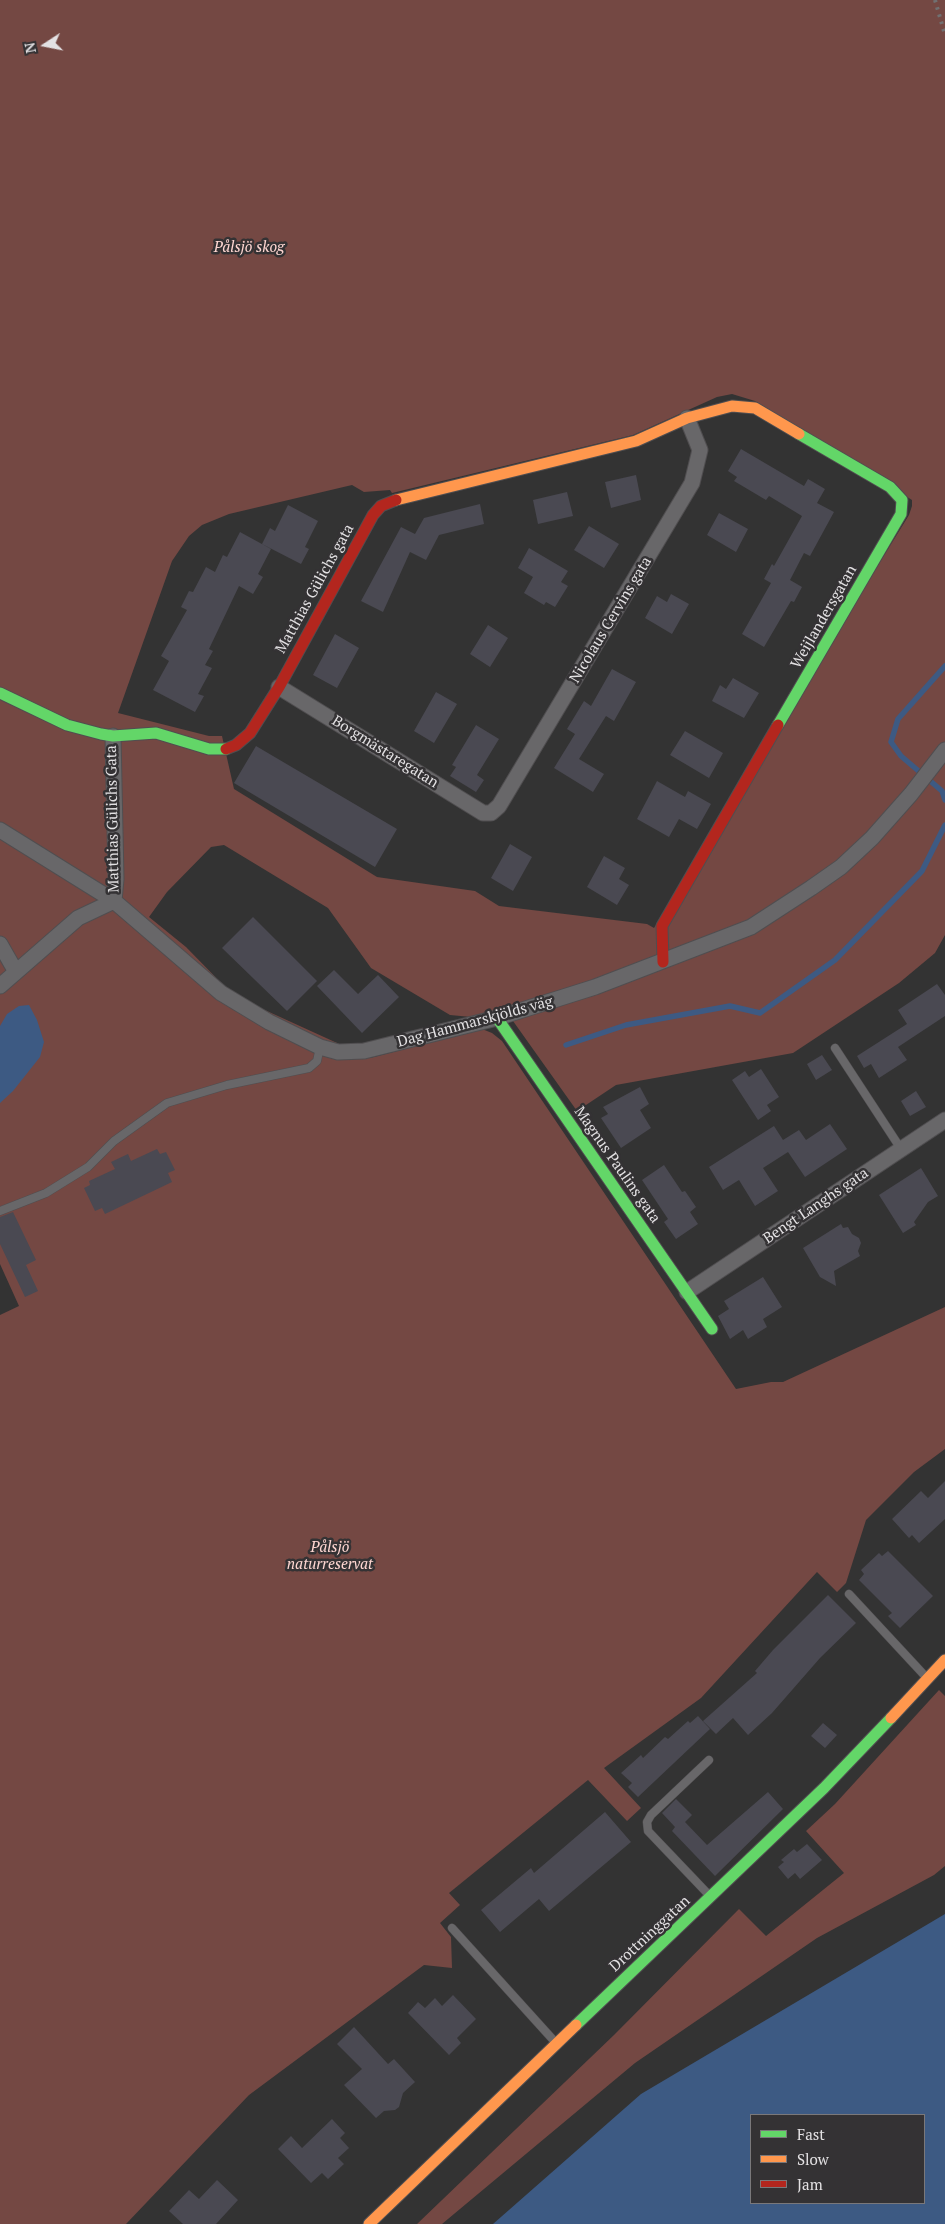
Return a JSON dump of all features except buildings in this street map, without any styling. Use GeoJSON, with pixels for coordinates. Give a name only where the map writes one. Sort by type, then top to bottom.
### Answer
{"type":"FeatureCollection","features":[{"type":"Feature","properties":{"kind":"street","name":"Weijlandersgatan"},"geometry":{"type":"LineString","coordinates":[[663,962],[662,926],[901,514],[902,500],[890,487],[755,408],[732,406],[687,418]]}},
{"type":"Feature","properties":{"kind":"street","name":"Matthias Gülichs gata"},"geometry":{"type":"LineString","coordinates":[[0,693],[67,725],[113,736],[156,733],[210,749],[226,749],[236,745],[250,733],[279,687],[373,516],[382,506],[395,500],[636,441],[687,418]]}},
{"type":"Feature","properties":{"kind":"street","name":"Nicolaus Cervins gata"},"geometry":{"type":"LineString","coordinates":[[492,813],[500,806],[692,483],[700,450],[687,418]]}},
{"type":"Feature","properties":{"kind":"street","name":"Borgmästaregatan"},"geometry":{"type":"LineString","coordinates":[[279,687],[483,813],[492,813]]}},
{"type":"Feature","properties":{"kind":"street","name":"Matthias Gülichs Gata"},"geometry":{"type":"LineString","coordinates":[[113,736],[116,879],[114,901]]}},
{"type":"Feature","properties":{"kind":"street","name":"Dag Hammarskjölds väg"},"geometry":{"type":"LineString","coordinates":[[0,830],[114,901],[221,993],[269,1022],[320,1048],[338,1052],[364,1051],[497,1018],[595,987],[752,927],[811,888],[872,838],[911,794],[945,750]]}},
{"type":"Feature","properties":{"kind":"street"},"geometry":{"type":"LineString","coordinates":[[0,986],[78,918],[114,901]]}},
{"type":"Feature","properties":{"kind":"street"},"geometry":{"type":"LineString","coordinates":[[0,944],[16,972]]}},
{"type":"Feature","properties":{"kind":"street","name":"Magnus Paulins gata"},"geometry":{"type":"LineString","coordinates":[[497,1018],[712,1329]]}},
{"type":"Feature","properties":{"kind":"street","name":"Bengt Langhs gata"},"geometry":{"type":"LineString","coordinates":[[687,1292],[945,1120]]}},
{"type":"Feature","properties":{"kind":"street","name":"Drottninggatan"},"geometry":{"type":"LineString","coordinates":[[369,2224],[824,1788],[945,1660]]}},
{"type":"Feature","properties":{"kind":"lane"},"geometry":{"type":"LineString","coordinates":[[0,1211],[46,1193],[88,1167],[114,1141],[166,1102],[227,1085],[309,1068],[317,1061],[320,1048]]}},
{"type":"Feature","properties":{"kind":"lane"},"geometry":{"type":"LineString","coordinates":[[835,1048],[901,1149]]}},
{"type":"Feature","properties":{"kind":"lane"},"geometry":{"type":"LineString","coordinates":[[849,1594],[927,1679]]}},
{"type":"Feature","properties":{"kind":"lane"},"geometry":{"type":"LineString","coordinates":[[709,1760],[651,1815],[647,1822],[648,1831],[711,1897]]}},
{"type":"Feature","properties":{"kind":"lane"},"geometry":{"type":"LineString","coordinates":[[452,1928],[556,2043]]}},
{"type":"Feature","properties":{"kind":"green space","name":"Pålsjö naturreservat"},"geometry":{"type":"Polygon","coordinates":[[[0,0],[945,0],[945,935],[935,953],[899,983],[793,1053],[616,1085],[577,1111],[513,1021],[450,1015],[371,968],[328,908],[224,845],[211,847],[167,892],[149,917],[186,947],[234,996],[370,1058],[482,1029],[492,1033],[502,1041],[736,1389],[771,1382],[783,1382],[945,1307],[945,1449],[914,1472],[866,1520],[846,1583],[837,1592],[817,1572],[701,1698],[604,1768],[641,1808],[627,1821],[588,1780],[449,1893],[460,1905],[440,1923],[451,1937],[452,1968],[424,1965],[249,2095],[126,2224],[0,2224],[0,1315],[19,1306],[0,1264],[0,0]],[[732,394],[717,397],[633,435],[392,493],[390,490],[364,492],[352,485],[229,514],[202,525],[189,536],[172,561],[118,713],[209,736],[222,736],[234,789],[377,877],[475,891],[499,906],[647,924],[654,928],[909,515],[912,506],[912,500],[755,401],[732,394]]]}},
{"type":"Feature","properties":{"kind":"green space"},"geometry":{"type":"Polygon","coordinates":[[[939,1690],[945,1696],[945,1866],[934,1875],[817,1938],[635,2063],[442,2224],[417,2224],[614,2035],[739,1909],[766,1936],[844,1873],[806,1831],[835,1804],[939,1690]]]}},
{"type":"Feature","properties":{"kind":"water"},"geometry":{"type":"Polygon","coordinates":[[[29,1005],[37,1020],[44,1042],[40,1057],[13,1091],[0,1103],[0,1026],[7,1014],[19,1006],[29,1005]]]}},
{"type":"Feature","properties":{"kind":"water"},"geometry":{"type":"Polygon","coordinates":[[[945,1914],[945,2224],[493,2224],[641,2094],[945,1914]]]}},
{"type":"Feature","properties":{"kind":"waterway"},"geometry":{"type":"LineString","coordinates":[[945,666],[898,719],[891,742],[901,756],[942,791],[945,800]]}},
{"type":"Feature","properties":{"kind":"waterway"},"geometry":{"type":"LineString","coordinates":[[566,1045],[626,1025],[730,1006],[760,1013],[835,960],[922,871],[945,825]]}},
{"type":"Feature","properties":{"kind":"railway"},"geometry":{"type":"LineString","coordinates":[[935,0],[945,35]]}},
{"type":"Feature","properties":{"kind":"traffic: fast"},"geometry":{"type":"LineString","coordinates":[[778,725],[901,514],[902,500],[890,487],[799,434]]}},
{"type":"Feature","properties":{"kind":"traffic: fast"},"geometry":{"type":"LineString","coordinates":[[0,693],[67,725],[101,734],[113,736],[156,733],[209,749],[226,749]]}},
{"type":"Feature","properties":{"kind":"traffic: fast"},"geometry":{"type":"LineString","coordinates":[[497,1018],[712,1329]]}},
{"type":"Feature","properties":{"kind":"traffic: fast"},"geometry":{"type":"LineString","coordinates":[[576,2025],[824,1788],[891,1718]]}},
{"type":"Feature","properties":{"kind":"traffic: slow"},"geometry":{"type":"LineString","coordinates":[[396,500],[636,441],[687,418],[732,406],[755,408],[799,434]]}},
{"type":"Feature","properties":{"kind":"traffic: slow"},"geometry":{"type":"LineString","coordinates":[[891,1718],[945,1660]]}},
{"type":"Feature","properties":{"kind":"traffic: slow"},"geometry":{"type":"LineString","coordinates":[[369,2224],[576,2025]]}},
{"type":"Feature","properties":{"kind":"traffic: jam"},"geometry":{"type":"LineString","coordinates":[[226,749],[236,745],[250,733],[279,687],[373,515],[381,506],[396,500]]}},
{"type":"Feature","properties":{"kind":"traffic: jam"},"geometry":{"type":"LineString","coordinates":[[663,962],[662,926],[778,725]]}},
{"type":"Feature","properties":{"kind":"park label","name":"Pålsjö skog"},"geometry":{"type":"Point","coordinates":[249,248]}}]}
